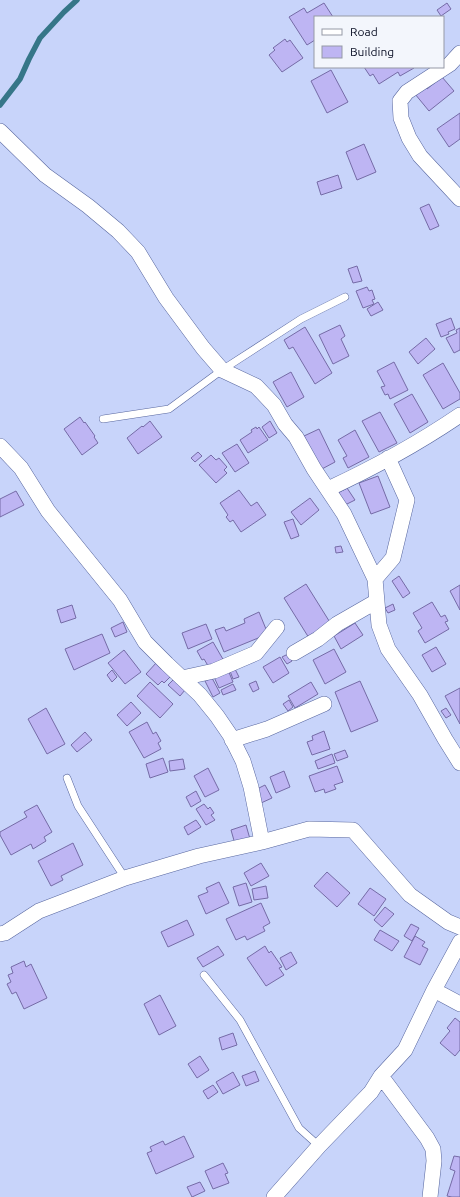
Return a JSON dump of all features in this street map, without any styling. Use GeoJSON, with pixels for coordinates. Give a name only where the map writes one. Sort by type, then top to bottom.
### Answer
{"type":"FeatureCollection","features":[{"type":"Feature","properties":{"kind":"street"},"geometry":{"type":"LineString","coordinates":[[444,68],[450,64],[460,53]]}},
{"type":"Feature","properties":{"kind":"street"},"geometry":{"type":"LineString","coordinates":[[444,68],[406,92],[400,101],[401,118],[409,138],[420,156],[460,198]]}},
{"type":"Feature","properties":{"kind":"street"},"geometry":{"type":"LineString","coordinates":[[0,130],[45,175],[94,211],[118,231],[138,252],[166,298],[202,348],[222,370],[256,386],[274,405],[285,424],[296,437],[314,469],[344,514],[375,579],[379,625],[388,649],[420,695],[460,763]]}},
{"type":"Feature","properties":{"kind":"street"},"geometry":{"type":"LineString","coordinates":[[328,489],[365,472],[460,415]]}},
{"type":"Feature","properties":{"kind":"street"},"geometry":{"type":"LineString","coordinates":[[0,446],[21,468],[48,511],[120,600],[145,642],[200,695],[217,716],[232,740],[243,762],[262,842]]}},
{"type":"Feature","properties":{"kind":"street"},"geometry":{"type":"LineString","coordinates":[[375,579],[393,558],[407,500],[388,458]]}},
{"type":"Feature","properties":{"kind":"street"},"geometry":{"type":"LineString","coordinates":[[294,653],[318,639],[337,624],[377,602]]}},
{"type":"Feature","properties":{"kind":"street"},"geometry":{"type":"LineString","coordinates":[[182,678],[214,671],[256,653],[276,628]]}},
{"type":"Feature","properties":{"kind":"street"},"geometry":{"type":"LineString","coordinates":[[232,740],[267,729],[324,704]]}},
{"type":"Feature","properties":{"kind":"street"},"geometry":{"type":"LineString","coordinates":[[0,934],[39,911],[125,878],[199,856],[262,842],[309,829],[353,830],[410,895],[448,922],[460,927]]}},
{"type":"Feature","properties":{"kind":"street"},"geometry":{"type":"LineString","coordinates":[[274,1197],[319,1146],[371,1092],[381,1076],[405,1050],[434,990],[460,942]]}},
{"type":"Feature","properties":{"kind":"street"},"geometry":{"type":"LineString","coordinates":[[434,990],[460,1004]]}},
{"type":"Feature","properties":{"kind":"street"},"geometry":{"type":"LineString","coordinates":[[381,1076],[427,1138],[433,1149],[434,1161],[430,1197]]}},
{"type":"Feature","properties":{"kind":"lane"},"geometry":{"type":"LineString","coordinates":[[103,419],[168,409],[222,370],[301,319],[345,297]]}},
{"type":"Feature","properties":{"kind":"lane"},"geometry":{"type":"LineString","coordinates":[[67,778],[78,806],[125,878]]}},
{"type":"Feature","properties":{"kind":"lane"},"geometry":{"type":"LineString","coordinates":[[204,975],[240,1020],[299,1128],[319,1146]]}},
{"type":"Feature","properties":{"kind":"building"},"geometry":{"type":"Polygon","coordinates":[[[324,3],[332,16],[314,16],[314,41],[307,45],[289,17],[304,8],[307,13],[324,3]]]}},
{"type":"Feature","properties":{"kind":"building"},"geometry":{"type":"Polygon","coordinates":[[[447,3],[451,9],[441,16],[437,10],[447,3]]]}},
{"type":"Feature","properties":{"kind":"building"},"geometry":{"type":"Polygon","coordinates":[[[285,39],[287,42],[290,40],[303,58],[282,72],[269,55],[275,50],[273,48],[285,39]]]}},
{"type":"Feature","properties":{"kind":"building"},"geometry":{"type":"Polygon","coordinates":[[[365,68],[414,68],[400,76],[398,72],[379,84],[373,74],[370,76],[365,68]]]}},
{"type":"Feature","properties":{"kind":"building"},"geometry":{"type":"Polygon","coordinates":[[[331,70],[348,102],[327,113],[311,81],[331,70]]]}},
{"type":"Feature","properties":{"kind":"building"},"geometry":{"type":"Polygon","coordinates":[[[442,77],[454,91],[429,111],[415,94],[425,86],[427,89],[442,77]]]}},
{"type":"Feature","properties":{"kind":"building"},"geometry":{"type":"Polygon","coordinates":[[[460,113],[460,139],[449,147],[437,129],[460,113]]]}},
{"type":"Feature","properties":{"kind":"building"},"geometry":{"type":"Polygon","coordinates":[[[364,144],[376,172],[357,180],[346,152],[364,144]]]}},
{"type":"Feature","properties":{"kind":"building"},"geometry":{"type":"Polygon","coordinates":[[[338,175],[342,188],[321,195],[317,182],[338,175]]]}},
{"type":"Feature","properties":{"kind":"building"},"geometry":{"type":"Polygon","coordinates":[[[429,204],[439,226],[430,230],[420,208],[429,204]]]}},
{"type":"Feature","properties":{"kind":"building"},"geometry":{"type":"Polygon","coordinates":[[[357,266],[362,281],[353,283],[348,269],[357,266]]]}},
{"type":"Feature","properties":{"kind":"building"},"geometry":{"type":"Polygon","coordinates":[[[367,287],[369,291],[372,290],[375,299],[372,300],[374,304],[363,308],[356,291],[367,287]]]}},
{"type":"Feature","properties":{"kind":"building"},"geometry":{"type":"Polygon","coordinates":[[[378,302],[383,310],[371,316],[367,309],[378,302]]]}},
{"type":"Feature","properties":{"kind":"building"},"geometry":{"type":"Polygon","coordinates":[[[451,318],[455,329],[448,332],[449,334],[441,337],[436,324],[451,318]]]}},
{"type":"Feature","properties":{"kind":"building"},"geometry":{"type":"Polygon","coordinates":[[[340,325],[345,336],[341,339],[349,356],[333,364],[319,335],[340,325]]]}},
{"type":"Feature","properties":{"kind":"building"},"geometry":{"type":"Polygon","coordinates":[[[305,327],[332,373],[315,384],[293,347],[289,349],[284,340],[305,327]]]}},
{"type":"Feature","properties":{"kind":"building"},"geometry":{"type":"Polygon","coordinates":[[[460,328],[460,350],[454,353],[446,338],[457,333],[456,330],[460,328]]]}},
{"type":"Feature","properties":{"kind":"building"},"geometry":{"type":"Polygon","coordinates":[[[426,338],[435,349],[418,364],[409,352],[426,338]]]}},
{"type":"Feature","properties":{"kind":"building"},"geometry":{"type":"Polygon","coordinates":[[[394,362],[408,390],[390,399],[388,394],[385,395],[381,387],[385,386],[377,371],[394,362]]]}},
{"type":"Feature","properties":{"kind":"building"},"geometry":{"type":"Polygon","coordinates":[[[443,363],[460,393],[460,399],[443,409],[423,375],[443,363]]]}},
{"type":"Feature","properties":{"kind":"building"},"geometry":{"type":"Polygon","coordinates":[[[291,372],[304,397],[287,407],[273,382],[291,372]]]}},
{"type":"Feature","properties":{"kind":"building"},"geometry":{"type":"Polygon","coordinates":[[[412,394],[428,422],[410,433],[394,404],[412,394]]]}},
{"type":"Feature","properties":{"kind":"building"},"geometry":{"type":"Polygon","coordinates":[[[380,412],[397,443],[379,452],[362,421],[380,412]]]}},
{"type":"Feature","properties":{"kind":"building"},"geometry":{"type":"Polygon","coordinates":[[[80,417],[95,436],[94,437],[98,443],[82,455],[64,429],[80,417]]]}},
{"type":"Feature","properties":{"kind":"building"},"geometry":{"type":"Polygon","coordinates":[[[150,421],[162,437],[138,454],[127,438],[150,421]]]}},
{"type":"Feature","properties":{"kind":"building"},"geometry":{"type":"Polygon","coordinates":[[[270,421],[277,433],[269,438],[262,427],[270,421]]]}},
{"type":"Feature","properties":{"kind":"building"},"geometry":{"type":"Polygon","coordinates":[[[256,427],[257,429],[259,427],[268,440],[248,453],[240,440],[252,432],[251,430],[256,427]]]}},
{"type":"Feature","properties":{"kind":"building"},"geometry":{"type":"Polygon","coordinates":[[[319,429],[335,462],[320,470],[304,436],[319,429]]]}},
{"type":"Feature","properties":{"kind":"building"},"geometry":{"type":"Polygon","coordinates":[[[355,430],[369,457],[348,468],[343,458],[347,456],[338,440],[355,430]]]}},
{"type":"Feature","properties":{"kind":"building"},"geometry":{"type":"Polygon","coordinates":[[[237,444],[249,463],[235,472],[222,453],[237,444]]]}},
{"type":"Feature","properties":{"kind":"building"},"geometry":{"type":"Polygon","coordinates":[[[198,452],[202,456],[195,462],[191,458],[198,452]]]}},
{"type":"Feature","properties":{"kind":"building"},"geometry":{"type":"Polygon","coordinates":[[[211,455],[216,460],[219,458],[227,467],[224,470],[227,473],[216,483],[199,465],[211,455]]]}},
{"type":"Feature","properties":{"kind":"building"},"geometry":{"type":"Polygon","coordinates":[[[378,476],[390,507],[371,514],[359,483],[378,476]]]}},
{"type":"Feature","properties":{"kind":"building"},"geometry":{"type":"Polygon","coordinates":[[[347,488],[355,500],[345,505],[338,493],[347,488]]]}},
{"type":"Feature","properties":{"kind":"building"},"geometry":{"type":"Polygon","coordinates":[[[239,490],[251,506],[257,502],[266,515],[241,532],[233,520],[230,522],[226,517],[228,515],[220,503],[239,490]]]}},
{"type":"Feature","properties":{"kind":"building"},"geometry":{"type":"Polygon","coordinates":[[[16,491],[24,505],[0,517],[0,499],[16,491]]]}},
{"type":"Feature","properties":{"kind":"building"},"geometry":{"type":"Polygon","coordinates":[[[310,498],[319,510],[301,525],[291,512],[310,498]]]}},
{"type":"Feature","properties":{"kind":"building"},"geometry":{"type":"Polygon","coordinates":[[[293,519],[299,536],[291,539],[284,522],[293,519]]]}},
{"type":"Feature","properties":{"kind":"building"},"geometry":{"type":"Polygon","coordinates":[[[341,546],[343,552],[336,553],[335,547],[341,546]]]}},
{"type":"Feature","properties":{"kind":"building"},"geometry":{"type":"Polygon","coordinates":[[[399,576],[410,593],[403,598],[392,581],[399,576]]]}},
{"type":"Feature","properties":{"kind":"building"},"geometry":{"type":"Polygon","coordinates":[[[306,584],[331,624],[309,638],[284,598],[306,584]]]}},
{"type":"Feature","properties":{"kind":"building"},"geometry":{"type":"Polygon","coordinates":[[[460,585],[460,610],[450,591],[460,585]]]}},
{"type":"Feature","properties":{"kind":"building"},"geometry":{"type":"Polygon","coordinates":[[[432,602],[441,617],[445,615],[448,621],[445,622],[449,629],[425,643],[418,631],[422,628],[413,613],[432,602]]]}},
{"type":"Feature","properties":{"kind":"building"},"geometry":{"type":"Polygon","coordinates":[[[393,604],[395,610],[388,613],[385,608],[393,604]]]}},
{"type":"Feature","properties":{"kind":"building"},"geometry":{"type":"Polygon","coordinates":[[[72,605],[76,618],[61,623],[57,610],[72,605]]]}},
{"type":"Feature","properties":{"kind":"building"},"geometry":{"type":"Polygon","coordinates":[[[259,612],[268,634],[224,652],[215,630],[224,627],[226,631],[245,623],[244,619],[259,612]]]}},
{"type":"Feature","properties":{"kind":"building"},"geometry":{"type":"Polygon","coordinates":[[[123,622],[127,632],[115,637],[111,628],[123,622]]]}},
{"type":"Feature","properties":{"kind":"building"},"geometry":{"type":"Polygon","coordinates":[[[355,623],[363,635],[341,649],[334,636],[355,623]]]}},
{"type":"Feature","properties":{"kind":"building"},"geometry":{"type":"Polygon","coordinates":[[[206,624],[212,639],[188,649],[182,633],[206,624]]]}},
{"type":"Feature","properties":{"kind":"building"},"geometry":{"type":"Polygon","coordinates":[[[102,634],[110,653],[74,670],[65,649],[102,634]]]}},
{"type":"Feature","properties":{"kind":"building"},"geometry":{"type":"Polygon","coordinates":[[[213,642],[224,661],[210,669],[204,659],[202,660],[197,651],[213,642]]]}},
{"type":"Feature","properties":{"kind":"building"},"geometry":{"type":"Polygon","coordinates":[[[436,647],[446,664],[432,672],[422,655],[436,647]]]}},
{"type":"Feature","properties":{"kind":"building"},"geometry":{"type":"Polygon","coordinates":[[[334,649],[346,672],[325,684],[313,660],[334,649]]]}},
{"type":"Feature","properties":{"kind":"building"},"geometry":{"type":"Polygon","coordinates":[[[124,650],[141,672],[125,684],[108,663],[124,650]]]}},
{"type":"Feature","properties":{"kind":"building"},"geometry":{"type":"Polygon","coordinates":[[[288,654],[292,661],[287,664],[282,657],[288,654]]]}},
{"type":"Feature","properties":{"kind":"building"},"geometry":{"type":"Polygon","coordinates":[[[280,657],[289,673],[273,683],[263,667],[280,657]]]}},
{"type":"Feature","properties":{"kind":"building"},"geometry":{"type":"Polygon","coordinates":[[[157,662],[171,676],[164,683],[162,681],[158,685],[146,674],[157,662]]]}},
{"type":"Feature","properties":{"kind":"building"},"geometry":{"type":"Polygon","coordinates":[[[235,669],[239,677],[233,679],[230,671],[235,669]]]}},
{"type":"Feature","properties":{"kind":"building"},"geometry":{"type":"Polygon","coordinates":[[[112,670],[117,677],[112,682],[107,675],[112,670]]]}},
{"type":"Feature","properties":{"kind":"building"},"geometry":{"type":"Polygon","coordinates":[[[228,670],[233,682],[219,688],[214,677],[228,670]]]}},
{"type":"Feature","properties":{"kind":"building"},"geometry":{"type":"Polygon","coordinates":[[[212,678],[220,693],[213,697],[205,681],[212,678]]]}},
{"type":"Feature","properties":{"kind":"building"},"geometry":{"type":"Polygon","coordinates":[[[174,679],[185,690],[180,696],[168,685],[174,679]]]}},
{"type":"Feature","properties":{"kind":"building"},"geometry":{"type":"Polygon","coordinates":[[[256,681],[259,689],[253,692],[249,684],[256,681]]]}},
{"type":"Feature","properties":{"kind":"building"},"geometry":{"type":"Polygon","coordinates":[[[360,681],[378,721],[351,732],[335,692],[360,681]]]}},
{"type":"Feature","properties":{"kind":"building"},"geometry":{"type":"Polygon","coordinates":[[[150,682],[173,704],[160,718],[137,696],[150,682]]]}},
{"type":"Feature","properties":{"kind":"building"},"geometry":{"type":"Polygon","coordinates":[[[311,682],[318,694],[295,708],[288,696],[311,682]]]}},
{"type":"Feature","properties":{"kind":"building"},"geometry":{"type":"Polygon","coordinates":[[[233,684],[236,690],[223,695],[221,690],[233,684]]]}},
{"type":"Feature","properties":{"kind":"building"},"geometry":{"type":"Polygon","coordinates":[[[460,688],[460,724],[445,696],[460,688]]]}},
{"type":"Feature","properties":{"kind":"building"},"geometry":{"type":"Polygon","coordinates":[[[289,700],[293,707],[288,711],[283,704],[289,700]]]}},
{"type":"Feature","properties":{"kind":"building"},"geometry":{"type":"Polygon","coordinates":[[[131,702],[141,713],[127,726],[117,715],[131,702]]]}},
{"type":"Feature","properties":{"kind":"building"},"geometry":{"type":"Polygon","coordinates":[[[46,708],[65,744],[47,754],[28,719],[46,708]]]}},
{"type":"Feature","properties":{"kind":"building"},"geometry":{"type":"Polygon","coordinates":[[[446,708],[451,715],[446,718],[441,711],[446,708]]]}},
{"type":"Feature","properties":{"kind":"building"},"geometry":{"type":"Polygon","coordinates":[[[147,722],[153,734],[156,732],[161,741],[158,743],[161,749],[144,758],[129,732],[147,722]]]}},
{"type":"Feature","properties":{"kind":"building"},"geometry":{"type":"Polygon","coordinates":[[[324,731],[330,749],[312,755],[307,742],[313,740],[312,736],[324,731]]]}},
{"type":"Feature","properties":{"kind":"building"},"geometry":{"type":"Polygon","coordinates":[[[85,732],[92,740],[77,752],[71,745],[85,732]]]}},
{"type":"Feature","properties":{"kind":"building"},"geometry":{"type":"Polygon","coordinates":[[[345,750],[348,757],[337,761],[334,754],[345,750]]]}},
{"type":"Feature","properties":{"kind":"building"},"geometry":{"type":"Polygon","coordinates":[[[332,754],[335,763],[318,769],[315,761],[332,754]]]}},
{"type":"Feature","properties":{"kind":"building"},"geometry":{"type":"Polygon","coordinates":[[[163,758],[168,772],[150,778],[146,764],[163,758]]]}},
{"type":"Feature","properties":{"kind":"building"},"geometry":{"type":"Polygon","coordinates":[[[183,759],[185,769],[170,771],[169,761],[183,759]]]}},
{"type":"Feature","properties":{"kind":"building"},"geometry":{"type":"Polygon","coordinates":[[[337,766],[343,782],[334,785],[336,789],[325,793],[324,789],[315,792],[309,776],[337,766]]]}},
{"type":"Feature","properties":{"kind":"building"},"geometry":{"type":"Polygon","coordinates":[[[208,768],[219,790],[205,797],[194,776],[208,768]]]}},
{"type":"Feature","properties":{"kind":"building"},"geometry":{"type":"Polygon","coordinates":[[[284,771],[290,787],[276,793],[270,777],[284,771]]]}},
{"type":"Feature","properties":{"kind":"building"},"geometry":{"type":"Polygon","coordinates":[[[265,785],[272,798],[261,803],[255,790],[265,785]]]}},
{"type":"Feature","properties":{"kind":"building"},"geometry":{"type":"Polygon","coordinates":[[[196,791],[201,801],[191,807],[186,797],[196,791]]]}},
{"type":"Feature","properties":{"kind":"building"},"geometry":{"type":"Polygon","coordinates":[[[204,804],[208,809],[210,807],[214,813],[211,815],[215,820],[206,825],[196,809],[204,804]]]}},
{"type":"Feature","properties":{"kind":"building"},"geometry":{"type":"Polygon","coordinates":[[[37,805],[52,832],[44,837],[46,841],[33,849],[31,844],[11,855],[0,835],[0,832],[27,817],[24,812],[37,805]]]}},
{"type":"Feature","properties":{"kind":"building"},"geometry":{"type":"Polygon","coordinates":[[[196,820],[201,827],[188,835],[184,827],[196,820]]]}},
{"type":"Feature","properties":{"kind":"building"},"geometry":{"type":"Polygon","coordinates":[[[246,825],[250,839],[235,844],[231,830],[246,825]]]}},
{"type":"Feature","properties":{"kind":"building"},"geometry":{"type":"Polygon","coordinates":[[[73,843],[83,865],[61,876],[63,880],[51,886],[38,861],[73,843]]]}},
{"type":"Feature","properties":{"kind":"building"},"geometry":{"type":"Polygon","coordinates":[[[261,863],[269,876],[251,886],[244,873],[261,863]]]}},
{"type":"Feature","properties":{"kind":"building"},"geometry":{"type":"Polygon","coordinates":[[[327,872],[350,893],[337,907],[314,886],[327,872]]]}},
{"type":"Feature","properties":{"kind":"building"},"geometry":{"type":"Polygon","coordinates":[[[219,882],[229,903],[206,914],[198,896],[208,892],[206,888],[219,882]]]}},
{"type":"Feature","properties":{"kind":"building"},"geometry":{"type":"Polygon","coordinates":[[[246,883],[252,902],[239,906],[233,887],[246,883]]]}},
{"type":"Feature","properties":{"kind":"building"},"geometry":{"type":"Polygon","coordinates":[[[266,886],[268,898],[254,900],[252,889],[266,886]]]}},
{"type":"Feature","properties":{"kind":"building"},"geometry":{"type":"Polygon","coordinates":[[[370,888],[386,899],[374,916],[358,904],[370,888]]]}},
{"type":"Feature","properties":{"kind":"building"},"geometry":{"type":"Polygon","coordinates":[[[261,903],[270,923],[263,927],[265,931],[247,940],[245,936],[236,940],[226,919],[261,903]]]}},
{"type":"Feature","properties":{"kind":"building"},"geometry":{"type":"Polygon","coordinates":[[[385,907],[394,914],[382,927],[374,920],[385,907]]]}},
{"type":"Feature","properties":{"kind":"building"},"geometry":{"type":"Polygon","coordinates":[[[187,920],[194,935],[168,947],[161,932],[187,920]]]}},
{"type":"Feature","properties":{"kind":"building"},"geometry":{"type":"Polygon","coordinates":[[[411,924],[419,928],[412,941],[404,936],[411,924]]]}},
{"type":"Feature","properties":{"kind":"building"},"geometry":{"type":"Polygon","coordinates":[[[380,930],[399,941],[392,951],[374,940],[380,930]]]}},
{"type":"Feature","properties":{"kind":"building"},"geometry":{"type":"Polygon","coordinates":[[[415,936],[425,942],[422,946],[428,949],[420,965],[404,957],[415,936]]]}},
{"type":"Feature","properties":{"kind":"building"},"geometry":{"type":"Polygon","coordinates":[[[218,946],[224,955],[203,967],[197,958],[218,946]]]}},
{"type":"Feature","properties":{"kind":"building"},"geometry":{"type":"Polygon","coordinates":[[[265,946],[269,953],[271,951],[282,967],[279,968],[284,975],[266,986],[247,958],[265,946]]]}},
{"type":"Feature","properties":{"kind":"building"},"geometry":{"type":"Polygon","coordinates":[[[291,952],[297,963],[286,970],[280,958],[291,952]]]}},
{"type":"Feature","properties":{"kind":"building"},"geometry":{"type":"Polygon","coordinates":[[[24,961],[26,967],[31,964],[47,998],[24,1009],[16,992],[12,994],[7,984],[11,982],[8,975],[13,973],[11,967],[24,961]]]}},
{"type":"Feature","properties":{"kind":"building"},"geometry":{"type":"Polygon","coordinates":[[[160,995],[176,1026],[159,1035],[144,1004],[160,995]]]}},
{"type":"Feature","properties":{"kind":"building"},"geometry":{"type":"Polygon","coordinates":[[[455,1018],[460,1022],[460,1050],[455,1056],[440,1043],[450,1031],[447,1028],[455,1018]]]}},
{"type":"Feature","properties":{"kind":"building"},"geometry":{"type":"Polygon","coordinates":[[[233,1033],[237,1045],[222,1050],[219,1038],[233,1033]]]}},
{"type":"Feature","properties":{"kind":"building"},"geometry":{"type":"Polygon","coordinates":[[[200,1056],[209,1070],[197,1078],[188,1064],[200,1056]]]}},
{"type":"Feature","properties":{"kind":"building"},"geometry":{"type":"Polygon","coordinates":[[[255,1071],[259,1081],[246,1086],[242,1076],[255,1071]]]}},
{"type":"Feature","properties":{"kind":"building"},"geometry":{"type":"Polygon","coordinates":[[[233,1072],[240,1085],[223,1094],[216,1082],[233,1072]]]}},
{"type":"Feature","properties":{"kind":"building"},"geometry":{"type":"Polygon","coordinates":[[[213,1085],[218,1092],[208,1099],[203,1091],[213,1085]]]}},
{"type":"Feature","properties":{"kind":"building"},"geometry":{"type":"Polygon","coordinates":[[[184,1136],[194,1157],[156,1174],[147,1153],[152,1151],[150,1147],[163,1141],[165,1145],[184,1136]]]}},
{"type":"Feature","properties":{"kind":"building"},"geometry":{"type":"Polygon","coordinates":[[[454,1156],[460,1157],[460,1197],[447,1196],[455,1171],[450,1169],[454,1156]]]}},
{"type":"Feature","properties":{"kind":"building"},"geometry":{"type":"Polygon","coordinates":[[[223,1163],[228,1173],[225,1174],[229,1183],[213,1189],[205,1171],[223,1163]]]}},
{"type":"Feature","properties":{"kind":"building"},"geometry":{"type":"Polygon","coordinates":[[[200,1182],[205,1191],[192,1197],[187,1187],[200,1182]]]}},
{"type":"Feature","properties":{"kind":"waterway"},"geometry":{"type":"LineString","coordinates":[[0,105],[20,79],[40,38],[77,0]]}}]}
